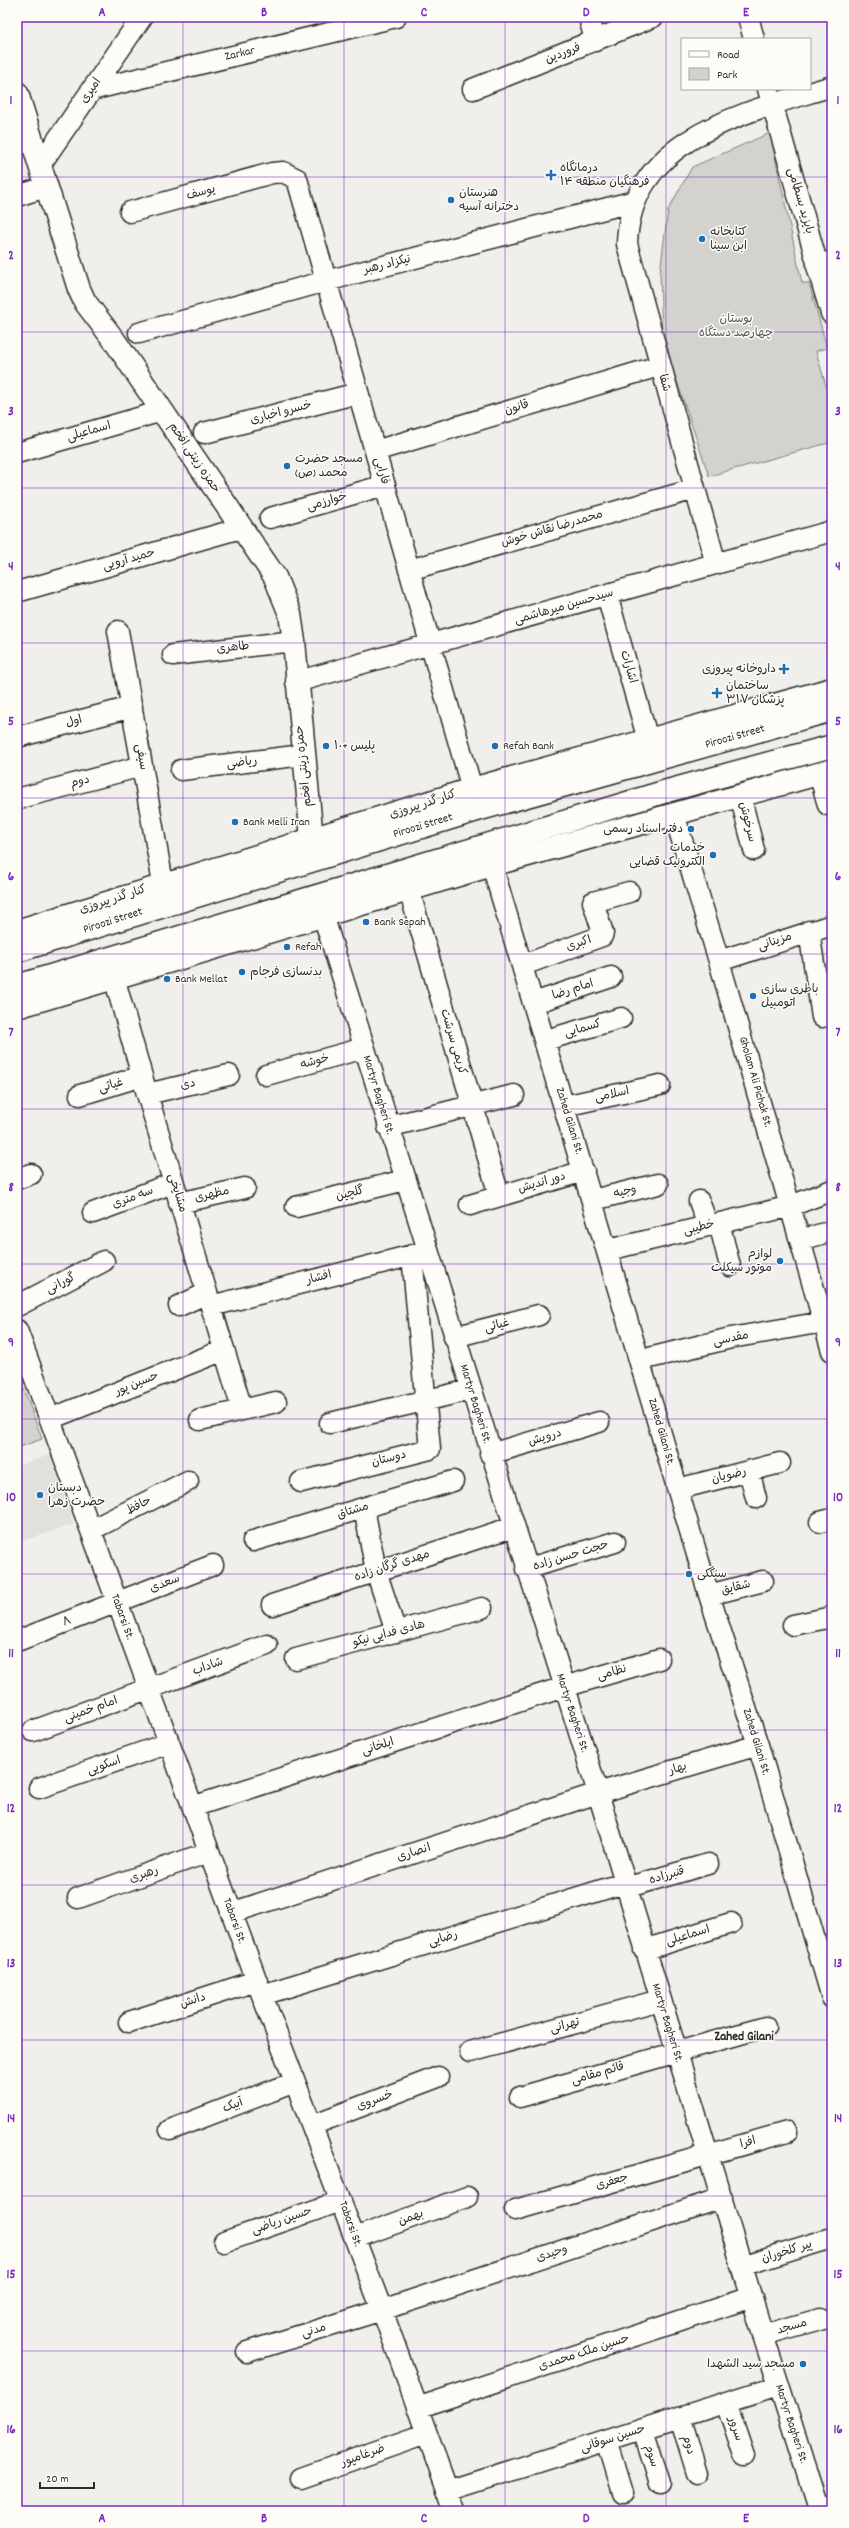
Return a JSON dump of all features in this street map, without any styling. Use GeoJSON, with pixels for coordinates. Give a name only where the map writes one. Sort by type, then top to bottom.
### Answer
{"type":"FeatureCollection","features":[{"type":"Feature","properties":{"kind":"main road","name":"حمزه زینتی افخم"},"geometry":{"type":"LineString","coordinates":[[18,101],[85,302],[162,411],[275,577],[290,614],[294,641],[296,682],[312,840]]}},
{"type":"Feature","properties":{"kind":"main road","name":"بایزید بسطامی"},"geometry":{"type":"LineString","coordinates":[[825,264],[832,313]]}},
{"type":"Feature","properties":{"kind":"main road","name":"کنار گذر پیروزی"},"geometry":{"type":"LineString","coordinates":[[17,931],[163,883],[312,840],[472,789],[832,689]]}},
{"type":"Feature","properties":{"kind":"main road"},"geometry":{"type":"LineString","coordinates":[[808,696],[829,711],[832,689]]}},
{"type":"Feature","properties":{"kind":"main road","name":"Piroozi Street"},"geometry":{"type":"LineString","coordinates":[[17,951],[477,810],[829,711]]}},
{"type":"Feature","properties":{"kind":"main road"},"geometry":{"type":"LineString","coordinates":[[17,1007],[114,976],[320,906],[490,855],[667,791],[832,746]]}},
{"type":"Feature","properties":{"kind":"main road"},"geometry":{"type":"LineString","coordinates":[[490,855],[674,814],[825,772]]}},
{"type":"Feature","properties":{"kind":"main road"},"geometry":{"type":"LineString","coordinates":[[667,791],[674,814]]}},
{"type":"Feature","properties":{"kind":"main road"},"geometry":{"type":"LineString","coordinates":[[17,986],[320,906]]}},
{"type":"Feature","properties":{"kind":"street","name":"امیری"},"geometry":{"type":"LineString","coordinates":[[40,165],[142,17]]}},
{"type":"Feature","properties":{"kind":"street"},"geometry":{"type":"LineString","coordinates":[[589,17],[596,42]]}},
{"type":"Feature","properties":{"kind":"street","name":"فروردین"},"geometry":{"type":"LineString","coordinates":[[473,89],[596,42],[652,17]]}},
{"type":"Feature","properties":{"kind":"street"},"geometry":{"type":"LineString","coordinates":[[748,17],[754,38]]}},
{"type":"Feature","properties":{"kind":"street","name":"Zarkar"},"geometry":{"type":"LineString","coordinates":[[91,90],[390,18]]}},
{"type":"Feature","properties":{"kind":"street","name":"شفا"},"geometry":{"type":"LineString","coordinates":[[811,90],[832,86]]}},
{"type":"Feature","properties":{"kind":"street","name":"شفا"},"geometry":{"type":"LineString","coordinates":[[716,564],[659,366],[627,244],[627,222],[635,201],[655,170],[666,156],[688,140],[770,97],[809,90]]}},
{"type":"Feature","properties":{"kind":"street","name":"بایزید بسطامی"},"geometry":{"type":"LineString","coordinates":[[770,97],[825,264]]}},
{"type":"Feature","properties":{"kind":"street","name":"فارابی"},"geometry":{"type":"LineString","coordinates":[[272,173],[283,172],[291,174],[297,179],[472,789]]}},
{"type":"Feature","properties":{"kind":"street","name":"یوسف"},"geometry":{"type":"LineString","coordinates":[[130,212],[272,173]]}},
{"type":"Feature","properties":{"kind":"street"},"geometry":{"type":"LineString","coordinates":[[17,196],[46,188]]}},
{"type":"Feature","properties":{"kind":"street","name":"نیکزاد رهبر"},"geometry":{"type":"LineString","coordinates":[[139,333],[326,281],[635,201]]}},
{"type":"Feature","properties":{"kind":"street","name":"قانون"},"geometry":{"type":"LineString","coordinates":[[375,451],[659,366]]}},
{"type":"Feature","properties":{"kind":"street","name":"خسرو اخباری"},"geometry":{"type":"LineString","coordinates":[[204,433],[358,392]]}},
{"type":"Feature","properties":{"kind":"street","name":"اسماعیلی"},"geometry":{"type":"LineString","coordinates":[[17,453],[162,411]]}},
{"type":"Feature","properties":{"kind":"street","name":"خوارزمی"},"geometry":{"type":"LineString","coordinates":[[270,518],[385,485]]}},
{"type":"Feature","properties":{"kind":"street","name":"محمدرضا نقاش خوش"},"geometry":{"type":"LineString","coordinates":[[409,570],[695,489]]}},
{"type":"Feature","properties":{"kind":"street","name":"حمید آرویی"},"geometry":{"type":"LineString","coordinates":[[17,592],[241,528]]}},
{"type":"Feature","properties":{"kind":"street","name":"سیدحسین میرهاشمی"},"geometry":{"type":"LineString","coordinates":[[296,682],[832,531]]}},
{"type":"Feature","properties":{"kind":"street","name":"اشارات"},"geometry":{"type":"LineString","coordinates":[[608,595],[648,740]]}},
{"type":"Feature","properties":{"kind":"street","name":"سیفی"},"geometry":{"type":"LineString","coordinates":[[118,630],[163,883]]}},
{"type":"Feature","properties":{"kind":"street","name":"طاهری"},"geometry":{"type":"LineString","coordinates":[[172,655],[294,641]]}},
{"type":"Feature","properties":{"kind":"street","name":"اول"},"geometry":{"type":"LineString","coordinates":[[17,737],[132,707]]}},
{"type":"Feature","properties":{"kind":"street","name":"ریاضی"},"geometry":{"type":"LineString","coordinates":[[181,770],[303,755]]}},
{"type":"Feature","properties":{"kind":"street","name":"دوم"},"geometry":{"type":"LineString","coordinates":[[17,799],[142,766]]}},
{"type":"Feature","properties":{"kind":"street"},"geometry":{"type":"LineString","coordinates":[[825,772],[828,805]]}},
{"type":"Feature","properties":{"kind":"street","name":"سرخوش"},"geometry":{"type":"LineString","coordinates":[[740,795],[754,850]]}},
{"type":"Feature","properties":{"kind":"street","name":"Gholam Ali Pichak St."},"geometry":{"type":"LineString","coordinates":[[674,814],[719,961],[832,1351]]}},
{"type":"Feature","properties":{"kind":"street","name":"Zahed Gilani St."},"geometry":{"type":"LineString","coordinates":[[490,855],[608,1250],[708,1594],[758,1745],[832,1998]]}},
{"type":"Feature","properties":{"kind":"street","name":"کریمی سرشت"},"geometry":{"type":"LineString","coordinates":[[406,880],[499,1195]]}},
{"type":"Feature","properties":{"kind":"street","name":"اکبری"},"geometry":{"type":"LineString","coordinates":[[523,965],[602,936],[603,933],[593,902],[629,892]]}},
{"type":"Feature","properties":{"kind":"street","name":"Martyr Bagheri St."},"geometry":{"type":"LineString","coordinates":[[320,906],[405,1180],[419,1253],[454,1337],[526,1569],[598,1793],[644,1950],[722,2198],[778,2386],[823,2509]]}},
{"type":"Feature","properties":{"kind":"street","name":"مزینانی"},"geometry":{"type":"LineString","coordinates":[[719,961],[809,931],[832,925]]}},
{"type":"Feature","properties":{"kind":"street"},"geometry":{"type":"LineString","coordinates":[[809,931],[822,1018]]}},
{"type":"Feature","properties":{"kind":"street","name":"مشایخی"},"geometry":{"type":"LineString","coordinates":[[114,976],[144,1085],[242,1409]]}},
{"type":"Feature","properties":{"kind":"street","name":"امام رضا"},"geometry":{"type":"LineString","coordinates":[[534,1003],[611,977]]}},
{"type":"Feature","properties":{"kind":"street","name":"کسمایی"},"geometry":{"type":"LineString","coordinates":[[546,1040],[621,1018]]}},
{"type":"Feature","properties":{"kind":"street","name":"خوشه"},"geometry":{"type":"LineString","coordinates":[[266,1075],[364,1048]]}},
{"type":"Feature","properties":{"kind":"street","name":"دی"},"geometry":{"type":"LineString","coordinates":[[144,1085],[229,1075]]}},
{"type":"Feature","properties":{"kind":"street","name":"غیاثی"},"geometry":{"type":"LineString","coordinates":[[80,1095],[144,1085]]}},
{"type":"Feature","properties":{"kind":"street","name":"اسلامی"},"geometry":{"type":"LineString","coordinates":[[564,1106],[660,1085]]}},
{"type":"Feature","properties":{"kind":"street"},"geometry":{"type":"LineString","coordinates":[[388,1127],[514,1095]]}},
{"type":"Feature","properties":{"kind":"street","name":"دور اندیش"},"geometry":{"type":"LineString","coordinates":[[470,1205],[499,1195],[584,1171]]}},
{"type":"Feature","properties":{"kind":"street","name":"گلچین"},"geometry":{"type":"LineString","coordinates":[[296,1208],[405,1180]]}},
{"type":"Feature","properties":{"kind":"street","name":"سه متری"},"geometry":{"type":"LineString","coordinates":[[93,1213],[173,1183]]}},
{"type":"Feature","properties":{"kind":"street","name":"وجیه"},"geometry":{"type":"LineString","coordinates":[[593,1200],[658,1184]]}},
{"type":"Feature","properties":{"kind":"street","name":"مظهری"},"geometry":{"type":"LineString","coordinates":[[179,1203],[245,1188]]}},
{"type":"Feature","properties":{"kind":"street","name":"خطیبی"},"geometry":{"type":"LineString","coordinates":[[608,1250],[791,1206],[832,1190]]}},
{"type":"Feature","properties":{"kind":"street"},"geometry":{"type":"LineString","coordinates":[[699,1201],[713,1225],[730,1266]]}},
{"type":"Feature","properties":{"kind":"street"},"geometry":{"type":"LineString","coordinates":[[800,1240],[832,1230]]}},
{"type":"Feature","properties":{"kind":"street","name":"افشار"},"geometry":{"type":"LineString","coordinates":[[179,1306],[419,1253]]}},
{"type":"Feature","properties":{"kind":"street","name":"دوستان"},"geometry":{"type":"LineString","coordinates":[[301,1482],[430,1449],[425,1401],[419,1253]]}},
{"type":"Feature","properties":{"kind":"street","name":"گورانی"},"geometry":{"type":"LineString","coordinates":[[17,1306],[104,1261]]}},
{"type":"Feature","properties":{"kind":"street","name":"غیائی"},"geometry":{"type":"LineString","coordinates":[[454,1337],[539,1315]]}},
{"type":"Feature","properties":{"kind":"street","name":"مقدسی"},"geometry":{"type":"LineString","coordinates":[[640,1360],[731,1338],[823,1322]]}},
{"type":"Feature","properties":{"kind":"street","name":"Tabarsi St."},"geometry":{"type":"LineString","coordinates":[[17,1330],[259,1988],[382,2310],[455,2511]]}},
{"type":"Feature","properties":{"kind":"street","name":"حسین پور"},"geometry":{"type":"LineString","coordinates":[[50,1419],[224,1350]]}},
{"type":"Feature","properties":{"kind":"street"},"geometry":{"type":"LineString","coordinates":[[330,1423],[470,1390]]}},
{"type":"Feature","properties":{"kind":"street"},"geometry":{"type":"LineString","coordinates":[[200,1420],[276,1402]]}},
{"type":"Feature","properties":{"kind":"street","name":"درویش"},"geometry":{"type":"LineString","coordinates":[[490,1454],[599,1422]]}},
{"type":"Feature","properties":{"kind":"street","name":"رضویان"},"geometry":{"type":"LineString","coordinates":[[678,1489],[780,1463]]}},
{"type":"Feature","properties":{"kind":"street"},"geometry":{"type":"LineString","coordinates":[[749,1470],[756,1498]]}},
{"type":"Feature","properties":{"kind":"street","name":"حافظ"},"geometry":{"type":"LineString","coordinates":[[91,1530],[188,1481]]}},
{"type":"Feature","properties":{"kind":"street","name":"مشتاق"},"geometry":{"type":"LineString","coordinates":[[253,1541],[453,1481]]}},
{"type":"Feature","properties":{"kind":"street"},"geometry":{"type":"LineString","coordinates":[[364,1508],[376,1571],[396,1632]]}},
{"type":"Feature","properties":{"kind":"street","name":"مهدی گرگان زاده"},"geometry":{"type":"LineString","coordinates":[[272,1605],[513,1527]]}},
{"type":"Feature","properties":{"kind":"street","name":"حجت حسن زاده"},"geometry":{"type":"LineString","coordinates":[[526,1569],[615,1542]]}},
{"type":"Feature","properties":{"kind":"street","name":"سعدی"},"geometry":{"type":"LineString","coordinates":[[117,1602],[213,1565]]}},
{"type":"Feature","properties":{"kind":"street","name":"شقایق"},"geometry":{"type":"LineString","coordinates":[[708,1594],[763,1581]]}},
{"type":"Feature","properties":{"kind":"street","name":"۸"},"geometry":{"type":"LineString","coordinates":[[17,1641],[117,1602]]}},
{"type":"Feature","properties":{"kind":"street","name":"هادی فدایی نیکو"},"geometry":{"type":"LineString","coordinates":[[296,1659],[482,1608]]}},
{"type":"Feature","properties":{"kind":"street"},"geometry":{"type":"LineString","coordinates":[[793,1625],[832,1616]]}},
{"type":"Feature","properties":{"kind":"street","name":"شاداب"},"geometry":{"type":"LineString","coordinates":[[149,1688],[267,1645]]}},
{"type":"Feature","properties":{"kind":"street","name":"نظامی"},"geometry":{"type":"LineString","coordinates":[[564,1687],[660,1659]]}},
{"type":"Feature","properties":{"kind":"street","name":"ایلخانی"},"geometry":{"type":"LineString","coordinates":[[192,1807],[564,1687]]}},
{"type":"Feature","properties":{"kind":"street","name":"امام خمینی"},"geometry":{"type":"LineString","coordinates":[[33,1731],[149,1688]]}},
{"type":"Feature","properties":{"kind":"street","name":"اسکویی"},"geometry":{"type":"LineString","coordinates":[[39,1788],[169,1743]]}},
{"type":"Feature","properties":{"kind":"street","name":"بهار"},"geometry":{"type":"LineString","coordinates":[[598,1793],[758,1745]]}},
{"type":"Feature","properties":{"kind":"street","name":"انصاری"},"geometry":{"type":"LineString","coordinates":[[232,1913],[598,1793]]}},
{"type":"Feature","properties":{"kind":"street","name":"رهبری"},"geometry":{"type":"LineString","coordinates":[[78,1898],[209,1852]]}},
{"type":"Feature","properties":{"kind":"street","name":"قنبرزاده"},"geometry":{"type":"LineString","coordinates":[[625,1886],[708,1864]]}},
{"type":"Feature","properties":{"kind":"street","name":"رضایی"},"geometry":{"type":"LineString","coordinates":[[259,1988],[625,1886]]}},
{"type":"Feature","properties":{"kind":"street","name":"اسماعیلی"},"geometry":{"type":"LineString","coordinates":[[644,1950],[731,1923]]}},
{"type":"Feature","properties":{"kind":"street","name":"دانش"},"geometry":{"type":"LineString","coordinates":[[129,2022],[259,1988]]}},
{"type":"Feature","properties":{"kind":"street","name":"تهرانی"},"geometry":{"type":"LineString","coordinates":[[470,2052],[660,2000]]}},
{"type":"Feature","properties":{"kind":"street","name":"قائم مقامی"},"geometry":{"type":"LineString","coordinates":[[520,2097],[765,2027]]}},
{"type":"Feature","properties":{"kind":"street","name":"خسروی"},"geometry":{"type":"LineString","coordinates":[[312,2125],[438,2077]]}},
{"type":"Feature","properties":{"kind":"street","name":"آبیک"},"geometry":{"type":"LineString","coordinates":[[170,2130],[295,2082]]}},
{"type":"Feature","properties":{"kind":"street","name":"افرا"},"geometry":{"type":"LineString","coordinates":[[708,2154],[787,2132]]}},
{"type":"Feature","properties":{"kind":"street","name":"جعفری"},"geometry":{"type":"LineString","coordinates":[[515,2210],[708,2154]]}},
{"type":"Feature","properties":{"kind":"street","name":"بهمن"},"geometry":{"type":"LineString","coordinates":[[355,2238],[467,2197]]}},
{"type":"Feature","properties":{"kind":"street","name":"وحیدی"},"geometry":{"type":"LineString","coordinates":[[382,2310],[722,2198]]}},
{"type":"Feature","properties":{"kind":"street","name":"حسین ریاضی"},"geometry":{"type":"LineString","coordinates":[[224,2242],[341,2201]]}},
{"type":"Feature","properties":{"kind":"street","name":"پیر کلخوران"},"geometry":{"type":"LineString","coordinates":[[742,2266],[832,2238]]}},
{"type":"Feature","properties":{"kind":"street","name":"حسین ملک محمدی"},"geometry":{"type":"LineString","coordinates":[[417,2408],[752,2297]]}},
{"type":"Feature","properties":{"kind":"street","name":"مدنی"},"geometry":{"type":"LineString","coordinates":[[247,2352],[382,2310]]}},
{"type":"Feature","properties":{"kind":"street","name":"مسجد"},"geometry":{"type":"LineString","coordinates":[[763,2335],[820,2319]]}},
{"type":"Feature","properties":{"kind":"street","name":"حسین سوقانی"},"geometry":{"type":"LineString","coordinates":[[447,2491],[778,2386]]}},
{"type":"Feature","properties":{"kind":"street","name":"سرور"},"geometry":{"type":"LineString","coordinates":[[726,2402],[744,2456]]}},
{"type":"Feature","properties":{"kind":"street","name":"دوم"},"geometry":{"type":"LineString","coordinates":[[680,2417],[697,2472]]}},
{"type":"Feature","properties":{"kind":"street","name":"سوم"},"geometry":{"type":"LineString","coordinates":[[643,2429],[660,2483]]}},
{"type":"Feature","properties":{"kind":"street","name":"ضرغامپور"},"geometry":{"type":"LineString","coordinates":[[301,2478],[426,2434]]}},
{"type":"Feature","properties":{"kind":"street"},"geometry":{"type":"LineString","coordinates":[[606,2440],[623,2493]]}},
{"type":"Feature","properties":{"kind":"shaded area","name":"دبستان حضرت زهرا"},"geometry":{"type":"Polygon","coordinates":[[[50,1455],[74,1524],[17,1543],[17,1466],[50,1455]]]}},
{"type":"Feature","properties":{"kind":"green space","name":"بوستان چهارصد دستگاه"},"geometry":{"type":"Polygon","coordinates":[[[770,133],[802,283],[809,283],[827,348],[816,351],[832,407],[832,442],[709,476],[662,337],[660,272],[668,210],[692,167],[770,133]]]}},
{"type":"Feature","properties":{"kind":"green space"},"geometry":{"type":"Polygon","coordinates":[[[19,1376],[42,1439],[17,1448],[17,1377],[19,1376]]]}},
{"type":"Feature","properties":{"kind":"place","name":"درمانگاه فرهنگیان منطقه ۱۴"},"geometry":{"type":"Point","coordinates":[551,175]}},
{"type":"Feature","properties":{"kind":"place","name":"هنرستان دخترانه آسیه"},"geometry":{"type":"Point","coordinates":[451,200]}},
{"type":"Feature","properties":{"kind":"place","name":"کتابخانه ابن سینا"},"geometry":{"type":"Point","coordinates":[702,239]}},
{"type":"Feature","properties":{"kind":"place","name":"مسجد حضرت محمد (ص)"},"geometry":{"type":"Point","coordinates":[287,466]}},
{"type":"Feature","properties":{"kind":"place","name":"داروخانه پیروزی"},"geometry":{"type":"Point","coordinates":[784,669]}},
{"type":"Feature","properties":{"kind":"place","name":"ساختمان پزشکان ۳۱۷"},"geometry":{"type":"Point","coordinates":[717,693]}},
{"type":"Feature","properties":{"kind":"place","name":"پلیس +۱۰"},"geometry":{"type":"Point","coordinates":[326,746]}},
{"type":"Feature","properties":{"kind":"place","name":"Refah Bank"},"geometry":{"type":"Point","coordinates":[495,746]}},
{"type":"Feature","properties":{"kind":"place","name":"Bank Melli Iran"},"geometry":{"type":"Point","coordinates":[235,822]}},
{"type":"Feature","properties":{"kind":"place","name":"دفتر اسناد رسمی"},"geometry":{"type":"Point","coordinates":[691,829]}},
{"type":"Feature","properties":{"kind":"place","name":"خدمات الکترونیک قضایی"},"geometry":{"type":"Point","coordinates":[713,855]}},
{"type":"Feature","properties":{"kind":"place","name":"Bank Sepah"},"geometry":{"type":"Point","coordinates":[366,922]}},
{"type":"Feature","properties":{"kind":"place","name":"Refah"},"geometry":{"type":"Point","coordinates":[287,947]}},
{"type":"Feature","properties":{"kind":"place","name":"بدنسازی فرجام"},"geometry":{"type":"Point","coordinates":[242,972]}},
{"type":"Feature","properties":{"kind":"place","name":"Bank Mellat"},"geometry":{"type":"Point","coordinates":[167,979]}},
{"type":"Feature","properties":{"kind":"place","name":"باطری سازی اتومبیل"},"geometry":{"type":"Point","coordinates":[753,996]}},
{"type":"Feature","properties":{"kind":"place","name":"لوازم موتور سیکلت"},"geometry":{"type":"Point","coordinates":[780,1261]}},
{"type":"Feature","properties":{"kind":"place","name":"دبستان حضرت زهرا"},"geometry":{"type":"Point","coordinates":[40,1495]}},
{"type":"Feature","properties":{"kind":"place","name":"سنگکی"},"geometry":{"type":"Point","coordinates":[689,1574]}},
{"type":"Feature","properties":{"kind":"place","name":"مسجد سید الشهدا"},"geometry":{"type":"Point","coordinates":[803,2364]}},
{"type":"Feature","properties":{"kind":"district","name":"Zahed Gilani"},"geometry":{"type":"Point","coordinates":[744,2037]}}]}
